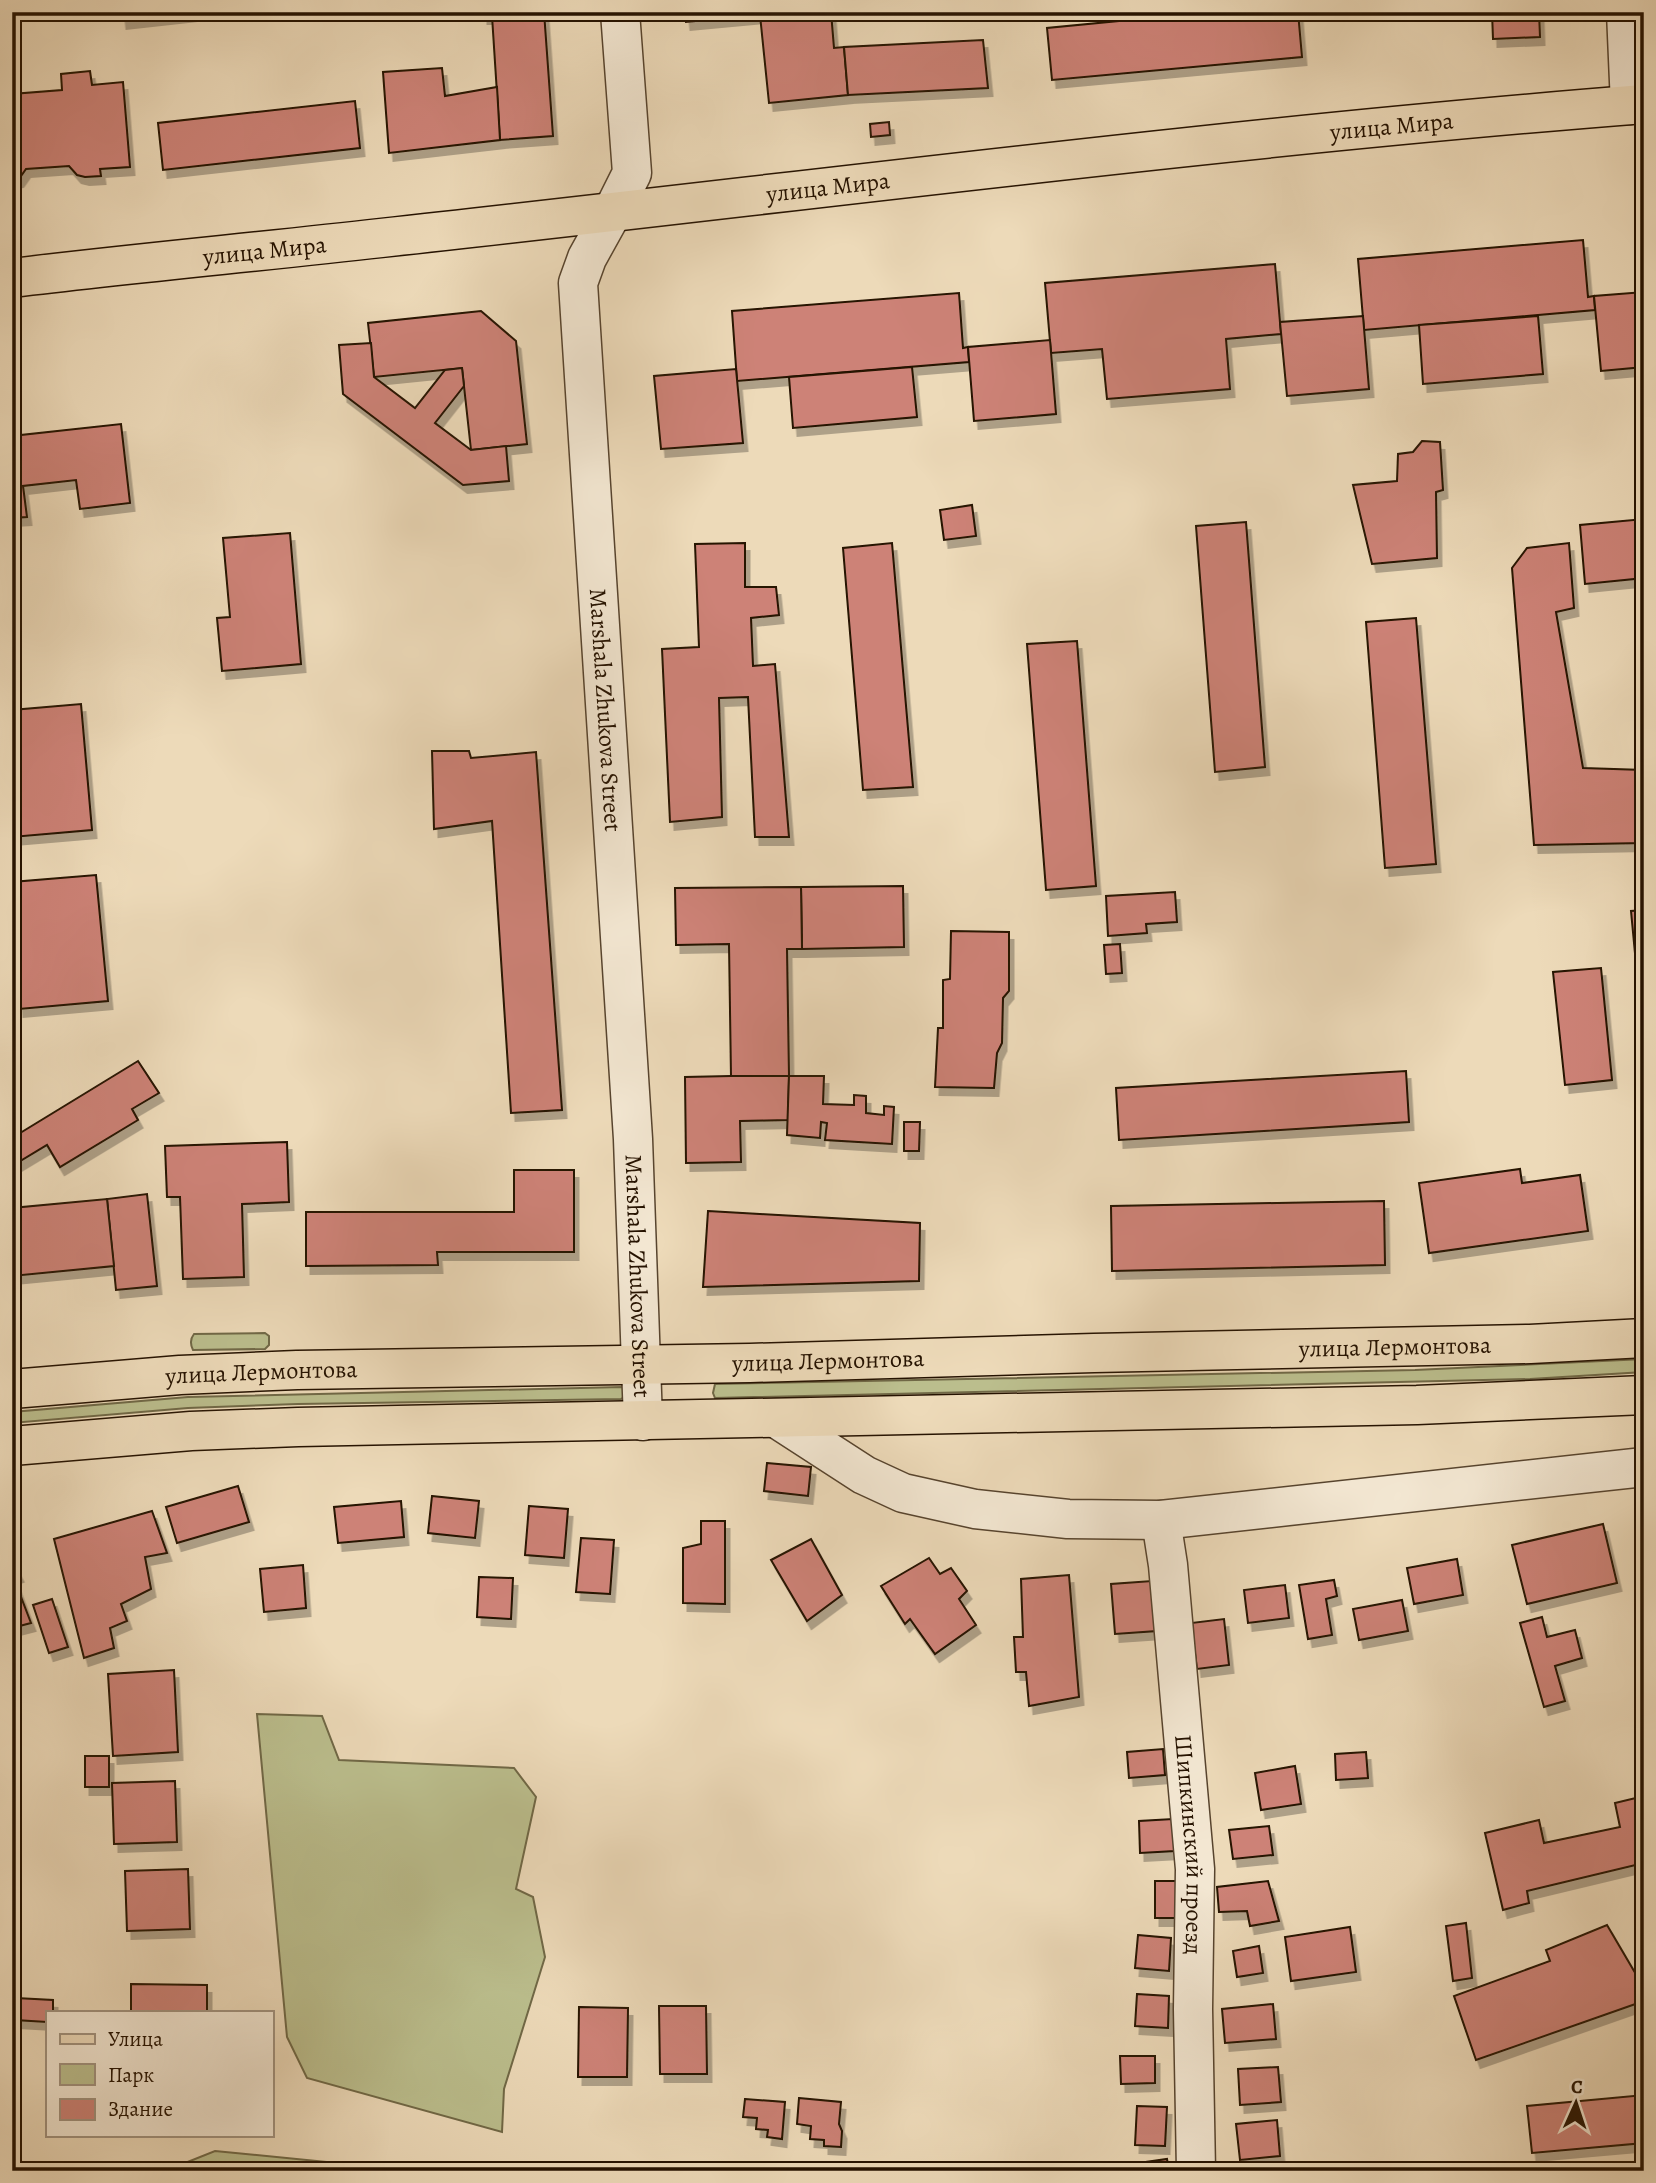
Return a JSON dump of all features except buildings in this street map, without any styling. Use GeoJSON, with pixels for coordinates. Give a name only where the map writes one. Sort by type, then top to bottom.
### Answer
{"type":"FeatureCollection","features":[{"type":"Feature","properties":{"kind":"main road","name":"улица Мира"},"geometry":{"type":"LineString","coordinates":[[12,278],[1267,139],[1637,105]]}},
{"type":"Feature","properties":{"kind":"main road","name":"улица Лермонтова"},"geometry":{"type":"LineString","coordinates":[[12,1389],[180,1375],[297,1370],[640,1365],[1530,1344],[1644,1338]]}},
{"type":"Feature","properties":{"kind":"main road"},"geometry":{"type":"LineString","coordinates":[[12,1446],[271,1428],[1417,1405],[1644,1395]]}},
{"type":"Feature","properties":{"kind":"street","name":"Marshala Zhukova Street"},"geometry":{"type":"LineString","coordinates":[[620,12],[632,173],[587,258],[578,282],[633,1126],[643,1421]]}},
{"type":"Feature","properties":{"kind":"street"},"geometry":{"type":"LineString","coordinates":[[1626,12],[1637,105]]}},
{"type":"Feature","properties":{"kind":"street"},"geometry":{"type":"LineString","coordinates":[[776,1418],[864,1475],[903,1493],[975,1509],[1068,1519],[1161,1520],[1644,1467]]}},
{"type":"Feature","properties":{"kind":"street","name":"Шипкинский проезд"},"geometry":{"type":"LineString","coordinates":[[1161,1520],[1168,1565],[1195,1870],[1193,2009],[1196,2171]]}},
{"type":"Feature","properties":{"kind":"green space"},"geometry":{"type":"Polygon","coordinates":[[[265,1333],[269,1336],[269,1345],[265,1349],[193,1350],[191,1344],[194,1334],[265,1333]]]}},
{"type":"Feature","properties":{"kind":"green space"},"geometry":{"type":"Polygon","coordinates":[[[1644,1359],[1644,1372],[1530,1379],[715,1398],[713,1393],[715,1384],[1415,1370],[1644,1359]]]}},
{"type":"Feature","properties":{"kind":"green space"},"geometry":{"type":"Polygon","coordinates":[[[622,1387],[627,1390],[627,1396],[621,1399],[188,1408],[12,1423],[12,1412],[188,1397],[622,1387]]]}},
{"type":"Feature","properties":{"kind":"green space"},"geometry":{"type":"Polygon","coordinates":[[[257,1714],[322,1716],[339,1760],[514,1768],[536,1797],[516,1889],[533,1897],[545,1957],[504,2089],[502,2132],[307,2078],[287,2037],[257,1714]]]}},
{"type":"Feature","properties":{"kind":"green space"},"geometry":{"type":"Polygon","coordinates":[[[215,2151],[417,2171],[165,2171],[215,2151]]]}}]}
